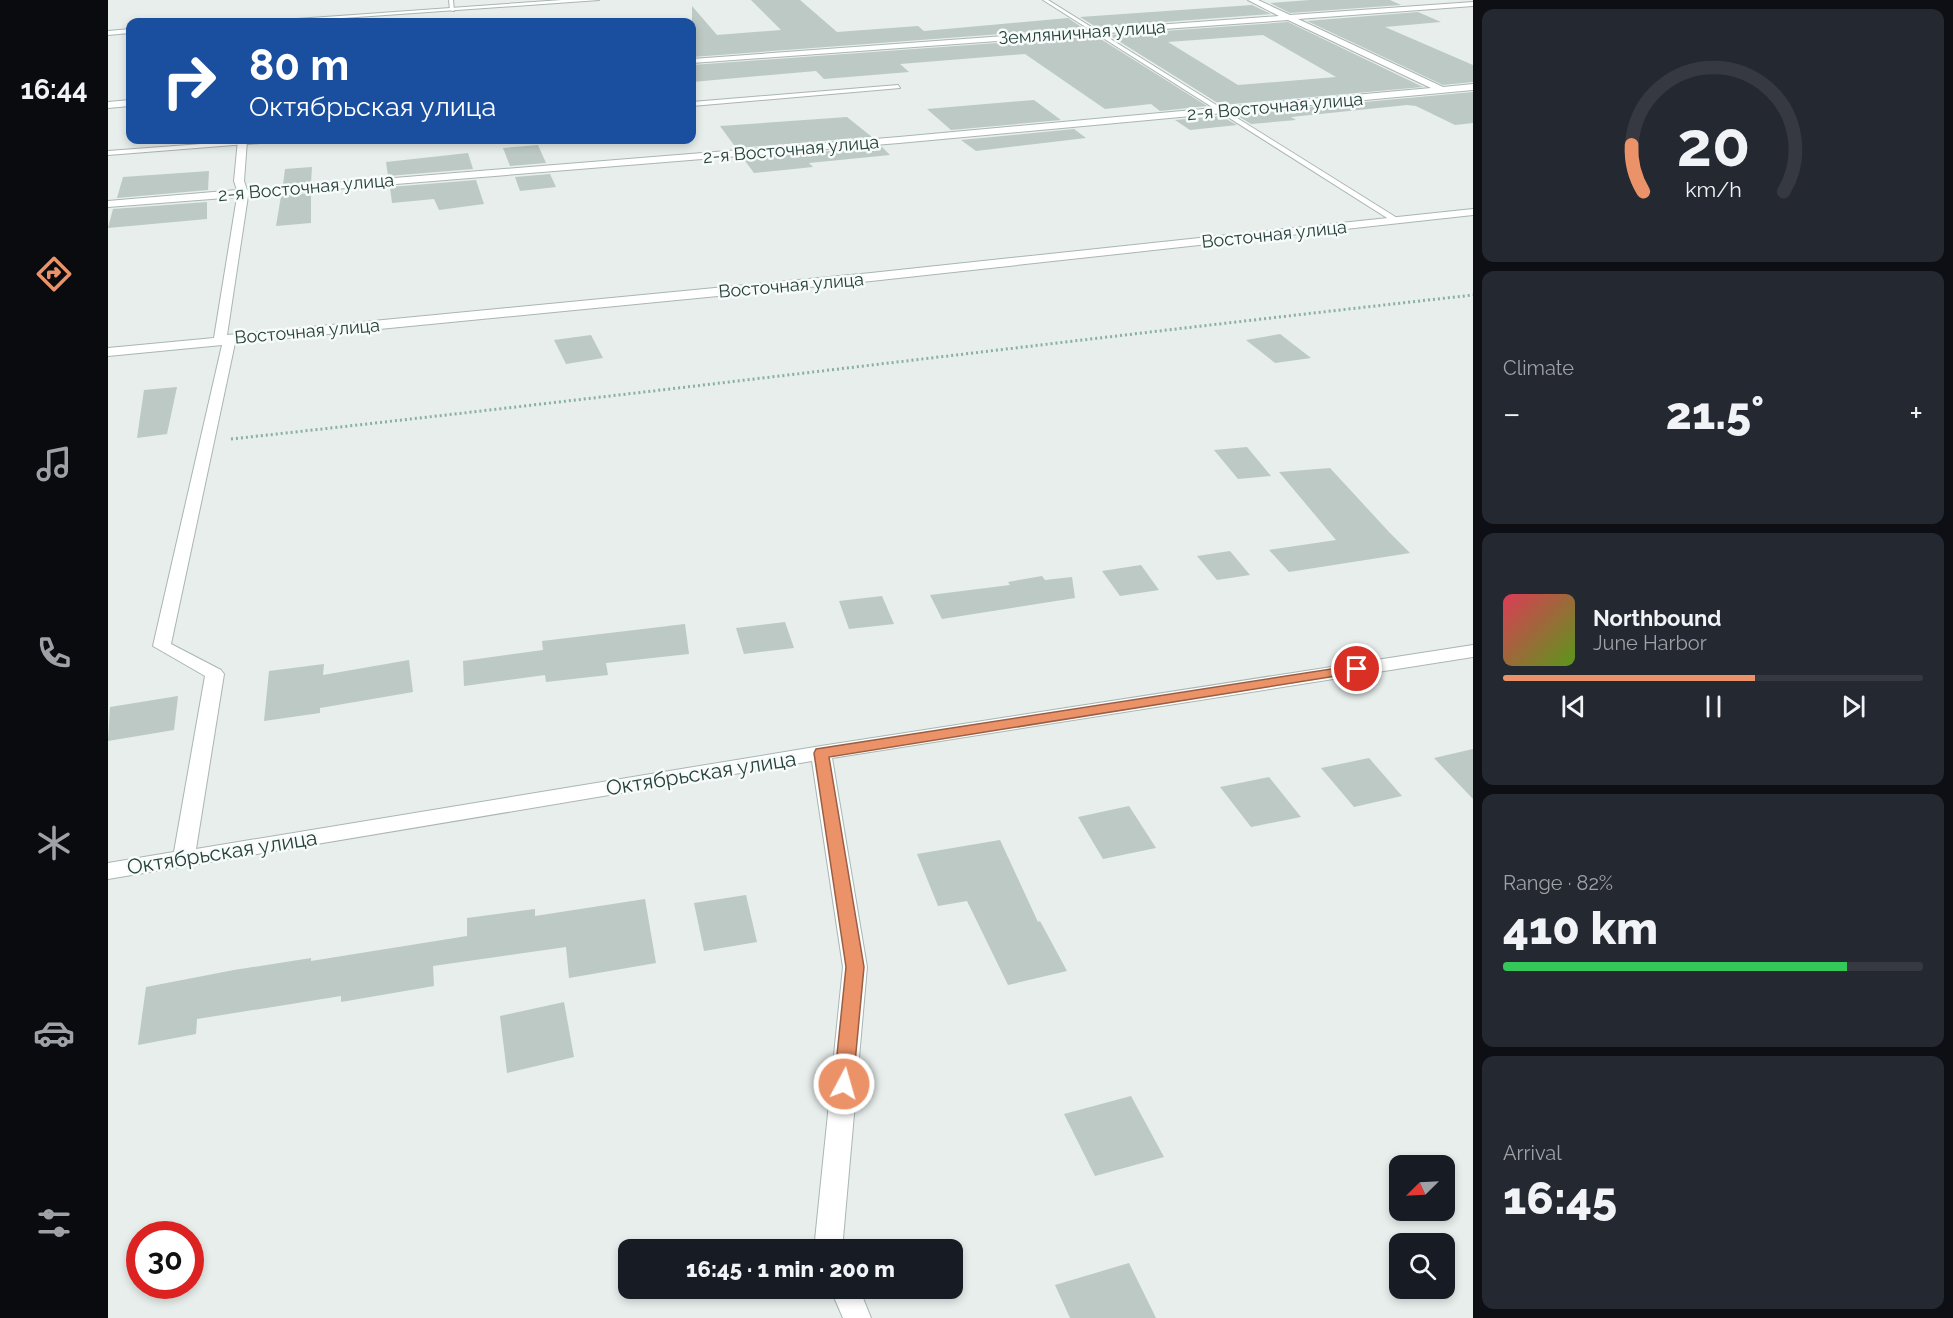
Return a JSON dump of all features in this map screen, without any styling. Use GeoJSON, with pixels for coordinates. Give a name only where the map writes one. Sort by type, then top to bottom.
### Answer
{"type":"FeatureCollection","features":[{"type":"Feature","properties":{"kind":"street"},"geometry":{"type":"LineString","coordinates":[[333,18],[595,0]]}},
{"type":"Feature","properties":{"kind":"street"},"geometry":{"type":"LineString","coordinates":[[1252,0],[1444,91]]}},
{"type":"Feature","properties":{"kind":"street"},"geometry":{"type":"LineString","coordinates":[[1465,0],[1473,3]]}},
{"type":"Feature","properties":{"kind":"street","name":"Земляничная улица"},"geometry":{"type":"LineString","coordinates":[[696,61],[1473,3]]}},
{"type":"Feature","properties":{"kind":"street"},"geometry":{"type":"LineString","coordinates":[[108,33],[126,31]]}},
{"type":"Feature","properties":{"kind":"street","name":"2-я Восточная улица"},"geometry":{"type":"LineString","coordinates":[[108,204],[899,140],[1473,87]]}},
{"type":"Feature","properties":{"kind":"street"},"geometry":{"type":"LineString","coordinates":[[108,105],[126,103]]}},
{"type":"Feature","properties":{"kind":"street"},"geometry":{"type":"LineString","coordinates":[[184,858],[215,674],[162,646],[207,442],[225,339],[243,192],[239,181],[242,144]]}},
{"type":"Feature","properties":{"kind":"street","name":"Восточная улица"},"geometry":{"type":"LineString","coordinates":[[108,352],[859,278],[1473,212]]}},
{"type":"Feature","properties":{"kind":"street","name":"Октябрьская улица"},"geometry":{"type":"LineString","coordinates":[[108,871],[821,753],[1473,651]]}},
{"type":"Feature","properties":{"kind":"street"},"geometry":{"type":"LineString","coordinates":[[821,753],[855,967],[829,1239]]}},
{"type":"Feature","properties":{"kind":"street"},"geometry":{"type":"LineString","coordinates":[[849,1299],[857,1318]]}},
{"type":"Feature","properties":{"kind":"lane"},"geometry":{"type":"LineString","coordinates":[[451,0],[452,10]]}},
{"type":"Feature","properties":{"kind":"lane"},"geometry":{"type":"LineString","coordinates":[[1045,0],[1098,31],[1398,221]]}},
{"type":"Feature","properties":{"kind":"lane"},"geometry":{"type":"LineString","coordinates":[[696,104],[898,87]]}},
{"type":"Feature","properties":{"kind":"lane"},"geometry":{"type":"LineString","coordinates":[[108,153],[208,144]]}},
{"type":"Feature","properties":{"kind":"path"},"geometry":{"type":"LineString","coordinates":[[207,442],[643,394],[1170,329],[1473,295]]}},
{"type":"Feature","properties":{"kind":"building"},"geometry":{"type":"Polygon","coordinates":[[[751,0],[800,0],[837,32],[918,26],[924,31],[1068,18],[1083,28],[696,57],[696,18],[692,18],[692,6],[717,35],[781,30],[751,0]]]}},
{"type":"Feature","properties":{"kind":"building"},"geometry":{"type":"Polygon","coordinates":[[[1310,0],[1390,0],[1401,5],[1290,13],[1270,3],[1310,0]]]}},
{"type":"Feature","properties":{"kind":"building"},"geometry":{"type":"Polygon","coordinates":[[[1252,5],[1271,14],[1096,27],[1080,17],[1252,5]]]}},
{"type":"Feature","properties":{"kind":"building"},"geometry":{"type":"Polygon","coordinates":[[[1418,12],[1441,22],[1385,27],[1473,65],[1473,82],[1443,85],[1307,21],[1418,12]]]}},
{"type":"Feature","properties":{"kind":"building"},"geometry":{"type":"Polygon","coordinates":[[[1288,22],[1423,87],[1221,105],[1109,35],[1288,22]],[[1263,35],[1168,42],[1238,85],[1336,77],[1263,35]]]}},
{"type":"Feature","properties":{"kind":"building"},"geometry":{"type":"Polygon","coordinates":[[[1096,36],[1207,106],[1160,111],[1151,104],[1105,109],[1025,54],[900,64],[909,72],[824,79],[816,71],[696,82],[696,65],[1096,36]]]}},
{"type":"Feature","properties":{"kind":"building"},"geometry":{"type":"Polygon","coordinates":[[[1473,92],[1473,123],[1455,125],[1416,106],[1407,105],[1291,117],[1296,120],[1251,124],[1235,114],[1473,92]]]}},
{"type":"Feature","properties":{"kind":"building"},"geometry":{"type":"Polygon","coordinates":[[[1034,100],[1061,120],[951,130],[927,109],[1034,100]]]}},
{"type":"Feature","properties":{"kind":"building"},"geometry":{"type":"Polygon","coordinates":[[[1221,116],[1237,125],[1190,130],[1175,120],[1221,116]]]}},
{"type":"Feature","properties":{"kind":"building"},"geometry":{"type":"Polygon","coordinates":[[[847,117],[872,137],[736,148],[720,126],[847,117]]]}},
{"type":"Feature","properties":{"kind":"building"},"geometry":{"type":"Polygon","coordinates":[[[1074,129],[1086,138],[976,151],[961,140],[1074,129]]]}},
{"type":"Feature","properties":{"kind":"building"},"geometry":{"type":"Polygon","coordinates":[[[538,145],[546,163],[510,166],[503,148],[538,145]]]}},
{"type":"Feature","properties":{"kind":"building"},"geometry":{"type":"Polygon","coordinates":[[[882,147],[890,155],[809,163],[813,167],[754,173],[743,158],[882,147]]]}},
{"type":"Feature","properties":{"kind":"building"},"geometry":{"type":"Polygon","coordinates":[[[468,153],[473,169],[388,176],[386,162],[468,153]]]}},
{"type":"Feature","properties":{"kind":"building"},"geometry":{"type":"Polygon","coordinates":[[[312,167],[311,183],[283,185],[285,169],[312,167]]]}},
{"type":"Feature","properties":{"kind":"building"},"geometry":{"type":"Polygon","coordinates":[[[209,171],[208,190],[117,198],[123,177],[209,171]]]}},
{"type":"Feature","properties":{"kind":"building"},"geometry":{"type":"Polygon","coordinates":[[[550,174],[556,187],[520,191],[515,177],[550,174]]]}},
{"type":"Feature","properties":{"kind":"building"},"geometry":{"type":"Polygon","coordinates":[[[476,180],[484,204],[439,210],[434,199],[392,203],[390,187],[476,180]]]}},
{"type":"Feature","properties":{"kind":"building"},"geometry":{"type":"Polygon","coordinates":[[[311,193],[311,223],[276,226],[281,196],[311,193]]]}},
{"type":"Feature","properties":{"kind":"building"},"geometry":{"type":"Polygon","coordinates":[[[207,202],[207,219],[108,228],[113,209],[207,202]]]}},
{"type":"Feature","properties":{"kind":"building"},"geometry":{"type":"Polygon","coordinates":[[[1280,334],[1311,358],[1275,363],[1246,340],[1280,334]]]}},
{"type":"Feature","properties":{"kind":"building"},"geometry":{"type":"Polygon","coordinates":[[[591,335],[603,358],[566,364],[554,340],[591,335]]]}},
{"type":"Feature","properties":{"kind":"building"},"geometry":{"type":"Polygon","coordinates":[[[177,387],[167,434],[137,438],[144,390],[177,387]]]}},
{"type":"Feature","properties":{"kind":"building"},"geometry":{"type":"Polygon","coordinates":[[[1247,447],[1271,476],[1238,479],[1214,450],[1247,447]]]}},
{"type":"Feature","properties":{"kind":"building"},"geometry":{"type":"Polygon","coordinates":[[[1330,468],[1410,553],[1289,572],[1269,550],[1336,540],[1279,472],[1330,468]]]}},
{"type":"Feature","properties":{"kind":"building"},"geometry":{"type":"Polygon","coordinates":[[[1230,551],[1250,575],[1217,580],[1197,556],[1230,551]]]}},
{"type":"Feature","properties":{"kind":"building"},"geometry":{"type":"Polygon","coordinates":[[[1141,565],[1159,590],[1120,596],[1102,571],[1141,565]]]}},
{"type":"Feature","properties":{"kind":"building"},"geometry":{"type":"Polygon","coordinates":[[[1042,576],[1045,580],[1072,577],[1075,598],[942,619],[930,595],[1010,585],[1008,582],[1042,576]]]}},
{"type":"Feature","properties":{"kind":"building"},"geometry":{"type":"Polygon","coordinates":[[[882,596],[894,624],[849,629],[839,601],[882,596]]]}},
{"type":"Feature","properties":{"kind":"building"},"geometry":{"type":"Polygon","coordinates":[[[785,622],[794,648],[744,654],[736,628],[785,622]]]}},
{"type":"Feature","properties":{"kind":"building"},"geometry":{"type":"Polygon","coordinates":[[[685,624],[689,654],[606,663],[608,675],[546,682],[545,675],[464,686],[463,661],[543,650],[542,641],[685,624]]]}},
{"type":"Feature","properties":{"kind":"building"},"geometry":{"type":"Polygon","coordinates":[[[409,660],[413,692],[320,708],[320,713],[264,721],[269,671],[324,664],[323,675],[409,660]]]}},
{"type":"Feature","properties":{"kind":"building"},"geometry":{"type":"Polygon","coordinates":[[[178,696],[174,730],[108,741],[110,707],[178,696]]]}},
{"type":"Feature","properties":{"kind":"building"},"geometry":{"type":"Polygon","coordinates":[[[1473,749],[1473,799],[1434,758],[1473,749]]]}},
{"type":"Feature","properties":{"kind":"building"},"geometry":{"type":"Polygon","coordinates":[[[1369,758],[1402,796],[1354,807],[1321,768],[1369,758]]]}},
{"type":"Feature","properties":{"kind":"building"},"geometry":{"type":"Polygon","coordinates":[[[1269,777],[1301,817],[1251,827],[1220,787],[1269,777]]]}},
{"type":"Feature","properties":{"kind":"building"},"geometry":{"type":"Polygon","coordinates":[[[1129,806],[1156,848],[1103,859],[1078,817],[1129,806]]]}},
{"type":"Feature","properties":{"kind":"building"},"geometry":{"type":"Polygon","coordinates":[[[1000,840],[1038,922],[1040,921],[1067,971],[1008,985],[967,901],[938,906],[917,854],[1000,840]]]}},
{"type":"Feature","properties":{"kind":"building"},"geometry":{"type":"Polygon","coordinates":[[[746,895],[757,942],[704,951],[694,903],[746,895]]]}},
{"type":"Feature","properties":{"kind":"building"},"geometry":{"type":"Polygon","coordinates":[[[645,899],[656,963],[569,978],[566,947],[433,966],[434,986],[341,1002],[341,996],[197,1019],[196,1034],[138,1045],[146,987],[234,970],[311,958],[311,961],[467,936],[467,918],[535,909],[535,916],[645,899]]]}},
{"type":"Feature","properties":{"kind":"building"},"geometry":{"type":"Polygon","coordinates":[[[564,1002],[574,1057],[507,1073],[500,1016],[564,1002]]]}},
{"type":"Feature","properties":{"kind":"building"},"geometry":{"type":"Polygon","coordinates":[[[1131,1096],[1164,1157],[1095,1176],[1064,1114],[1131,1096]]]}},
{"type":"Feature","properties":{"kind":"building"},"geometry":{"type":"Polygon","coordinates":[[[1129,1263],[1156,1318],[1070,1318],[1055,1285],[1129,1263]]]}},
{"type":"Feature","properties":{"kind":"route"},"geometry":{"type":"LineString","coordinates":[[844,1084],[855,967],[821,753],[1357,669]]}}]}
